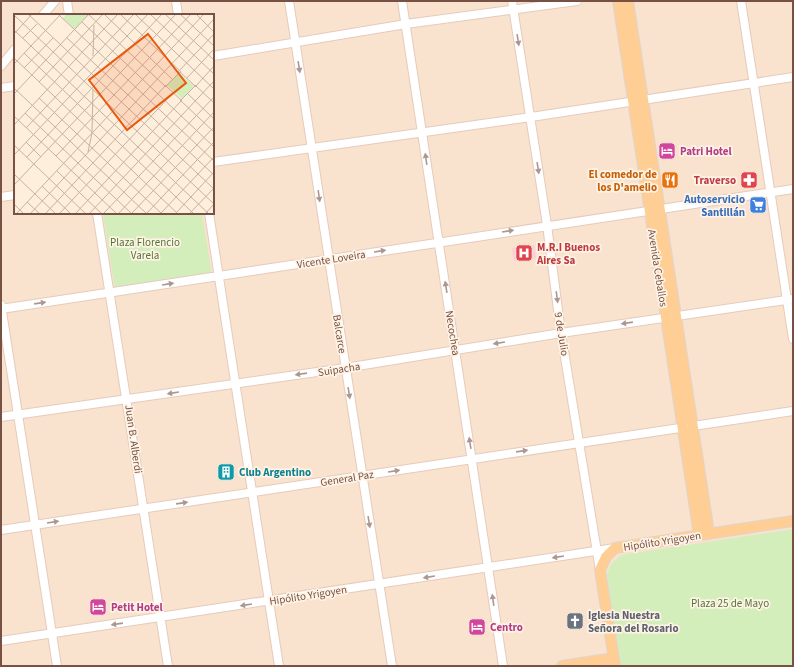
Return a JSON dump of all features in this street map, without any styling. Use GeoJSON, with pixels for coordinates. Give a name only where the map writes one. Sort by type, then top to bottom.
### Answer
{"type":"FeatureCollection","features":[{"type":"Feature","properties":{"kind":"main road","name":"Avenida Ceballos"},"geometry":{"type":"LineString","coordinates":[[618,1],[650,210],[671,316],[704,534]]}},
{"type":"Feature","properties":{"kind":"main road","name":"Avenida Ceballos"},"geometry":{"type":"LineString","coordinates":[[628,1],[660,209],[671,316]]}},
{"type":"Feature","properties":{"kind":"main road","name":"Hipólito Yrigoyen"},"geometry":{"type":"LineString","coordinates":[[600,570],[606,557],[615,548],[793,521]]}},
{"type":"Feature","properties":{"kind":"main road","name":"9 de Julio"},"geometry":{"type":"LineString","coordinates":[[600,570],[614,662]]}},
{"type":"Feature","properties":{"kind":"main road"},"geometry":{"type":"LineString","coordinates":[[562,666],[614,662]]}},
{"type":"Feature","properties":{"kind":"street"},"geometry":{"type":"LineString","coordinates":[[44,14],[55,1]]}},
{"type":"Feature","properties":{"kind":"street"},"geometry":{"type":"LineString","coordinates":[[67,1],[69,14]]}},
{"type":"Feature","properties":{"kind":"street"},"geometry":{"type":"LineString","coordinates":[[176,1],[178,14]]}},
{"type":"Feature","properties":{"kind":"street","name":"Balcarce"},"geometry":{"type":"LineString","coordinates":[[289,1],[392,666]]}},
{"type":"Feature","properties":{"kind":"street","name":"Necochea"},"geometry":{"type":"LineString","coordinates":[[402,1],[503,666]]}},
{"type":"Feature","properties":{"kind":"street"},"geometry":{"type":"LineString","coordinates":[[214,56],[513,5],[577,1]]}},
{"type":"Feature","properties":{"kind":"street"},"geometry":{"type":"LineString","coordinates":[[741,1],[770,192],[790,300],[793,339]]}},
{"type":"Feature","properties":{"kind":"street","name":"9 de Julio"},"geometry":{"type":"LineString","coordinates":[[513,5],[531,117],[562,333],[600,570]]}},
{"type":"Feature","properties":{"kind":"street"},"geometry":{"type":"LineString","coordinates":[[1,66],[14,50]]}},
{"type":"Feature","properties":{"kind":"street"},"geometry":{"type":"LineString","coordinates":[[214,162],[422,133],[793,77]]}},
{"type":"Feature","properties":{"kind":"street"},"geometry":{"type":"LineString","coordinates":[[1,88],[14,86]]}},
{"type":"Feature","properties":{"kind":"street","name":"Vicente Loveira"},"geometry":{"type":"LineString","coordinates":[[1,307],[110,293],[793,189]]}},
{"type":"Feature","properties":{"kind":"street"},"geometry":{"type":"LineString","coordinates":[[1,197],[14,195]]}},
{"type":"Feature","properties":{"kind":"street","name":"Juan B. Alberdi"},"geometry":{"type":"LineString","coordinates":[[97,214],[128,400],[168,666]]}},
{"type":"Feature","properties":{"kind":"street"},"geometry":{"type":"LineString","coordinates":[[209,214],[279,666]]}},
{"type":"Feature","properties":{"kind":"street","name":"Suipacha"},"geometry":{"type":"LineString","coordinates":[[1,418],[345,368],[671,316],[790,300]]}},
{"type":"Feature","properties":{"kind":"street"},"geometry":{"type":"LineString","coordinates":[[1,307],[57,666]]}},
{"type":"Feature","properties":{"kind":"street","name":"General Paz"},"geometry":{"type":"LineString","coordinates":[[1,530],[793,410]]}},
{"type":"Feature","properties":{"kind":"street","name":"Hipólito Yrigoyen"},"geometry":{"type":"LineString","coordinates":[[1,641],[161,618],[615,548]]}},
{"type":"Feature","properties":{"kind":"shaded area"},"geometry":{"type":"Polygon","coordinates":[[[1,1],[793,1],[793,666],[1,666],[1,1]]]}},
{"type":"Feature","properties":{"kind":"shaded area","name":"M.R.I Buenos Aires Sa"},"geometry":{"type":"Polygon","coordinates":[[[534,245],[536,258],[514,261],[512,248],[534,245]]]}},
{"type":"Feature","properties":{"kind":"green space","name":"Plaza Florencio Varela"},"geometry":{"type":"Polygon","coordinates":[[[103,214],[202,214],[212,276],[115,289],[103,214]]]}},
{"type":"Feature","properties":{"kind":"green space","name":"Plaza 25 de Mayo"},"geometry":{"type":"Polygon","coordinates":[[[793,529],[793,666],[621,666],[607,575],[611,564],[621,555],[793,529]]]}},
{"type":"Feature","properties":{"kind":"place","name":"Patri Hotel"},"geometry":{"type":"Point","coordinates":[667,151]}},
{"type":"Feature","properties":{"kind":"place","name":"El comedor de los D'amelio"},"geometry":{"type":"Point","coordinates":[670,180]}},
{"type":"Feature","properties":{"kind":"place","name":"Traverso"},"geometry":{"type":"Point","coordinates":[749,180]}},
{"type":"Feature","properties":{"kind":"place","name":"Autoservicio Santillán"},"geometry":{"type":"Point","coordinates":[758,205]}},
{"type":"Feature","properties":{"kind":"place","name":"M.R.I Buenos Aires Sa"},"geometry":{"type":"Point","coordinates":[524,253]}},
{"type":"Feature","properties":{"kind":"place","name":"Club Argentino"},"geometry":{"type":"Point","coordinates":[226,472]}},
{"type":"Feature","properties":{"kind":"place","name":"Petit Hotel"},"geometry":{"type":"Point","coordinates":[98,607]}},
{"type":"Feature","properties":{"kind":"place","name":"Iglesia Nuestra Señora del Rosario"},"geometry":{"type":"Point","coordinates":[575,621]}},
{"type":"Feature","properties":{"kind":"place","name":"Centro"},"geometry":{"type":"Point","coordinates":[477,627]}}]}
